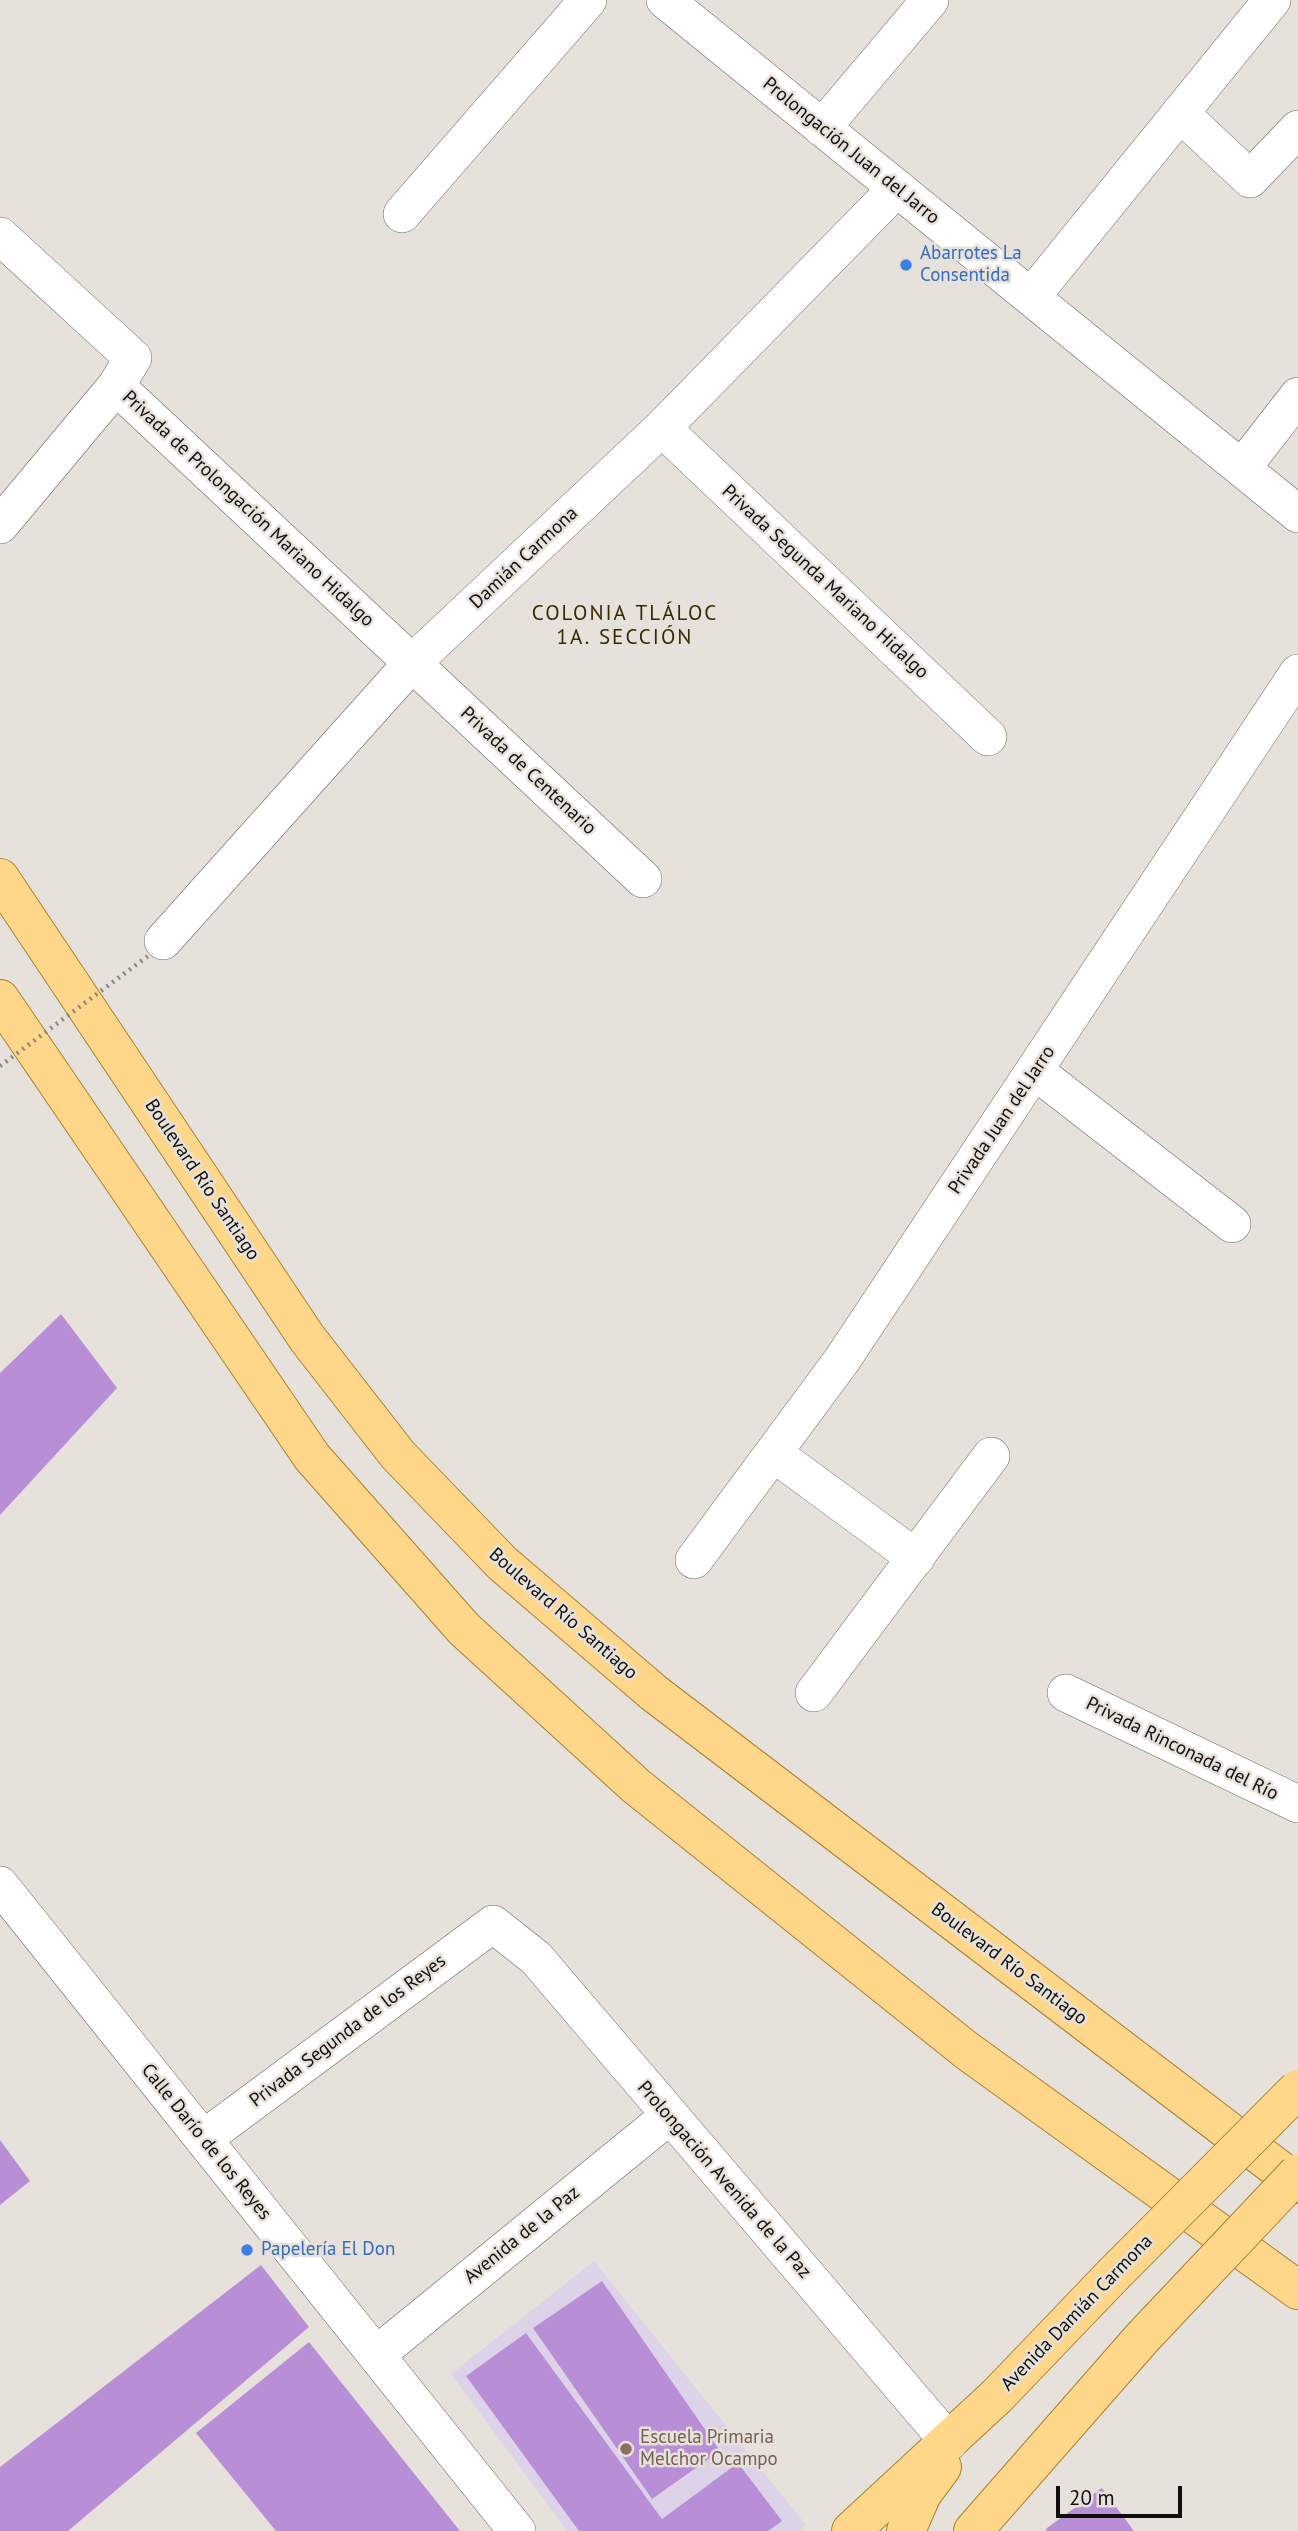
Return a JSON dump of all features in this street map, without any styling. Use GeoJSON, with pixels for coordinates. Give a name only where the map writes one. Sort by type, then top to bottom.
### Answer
{"type":"FeatureCollection","features":[{"type":"Feature","properties":{"kind":"main road","name":"Boulevard Río Santiago"},"geometry":{"type":"LineString","coordinates":[[0,878],[307,1338],[398,1455],[502,1563],[654,1693],[1298,2184]]}},
{"type":"Feature","properties":{"kind":"main road"},"geometry":{"type":"LineString","coordinates":[[0,999],[312,1457],[464,1629],[636,1786],[966,2050],[1298,2291]]}},
{"type":"Feature","properties":{"kind":"main road","name":"Avenida Damián Carmona"},"geometry":{"type":"LineString","coordinates":[[851,2531],[997,2396],[1298,2089]]}},
{"type":"Feature","properties":{"kind":"main road"},"geometry":{"type":"LineString","coordinates":[[973,2531],[1143,2337],[1298,2173]]}},
{"type":"Feature","properties":{"kind":"main road"},"geometry":{"type":"LineString","coordinates":[[908,2530],[922,2494],[997,2396]]}},
{"type":"Feature","properties":{"kind":"street"},"geometry":{"type":"LineString","coordinates":[[402,214],[587,0]]}},
{"type":"Feature","properties":{"kind":"street","name":"Prolongación Juan del Jarro"},"geometry":{"type":"LineString","coordinates":[[665,0],[1298,514]]}},
{"type":"Feature","properties":{"kind":"street"},"geometry":{"type":"LineString","coordinates":[[822,128],[930,0]]}},
{"type":"Feature","properties":{"kind":"street"},"geometry":{"type":"LineString","coordinates":[[1031,297],[1272,0]]}},
{"type":"Feature","properties":{"kind":"street"},"geometry":{"type":"LineString","coordinates":[[1180,113],[1250,179],[1298,129]]}},
{"type":"Feature","properties":{"kind":"street","name":"Damián Carmona"},"geometry":{"type":"LineString","coordinates":[[158,947],[412,663],[662,428],[897,188]]}},
{"type":"Feature","properties":{"kind":"street","name":"Privada de Prolongación Mariano Hidalgo"},"geometry":{"type":"LineString","coordinates":[[0,236],[133,358],[116,386],[412,663]]}},
{"type":"Feature","properties":{"kind":"street"},"geometry":{"type":"LineString","coordinates":[[0,525],[116,386]]}},
{"type":"Feature","properties":{"kind":"street"},"geometry":{"type":"LineString","coordinates":[[1242,468],[1298,396]]}},
{"type":"Feature","properties":{"kind":"street","name":"Privada Segunda Mariano Hidalgo"},"geometry":{"type":"LineString","coordinates":[[662,428],[988,737]]}},
{"type":"Feature","properties":{"kind":"street","name":"Privada de Centenario"},"geometry":{"type":"LineString","coordinates":[[412,663],[643,879]]}},
{"type":"Feature","properties":{"kind":"street","name":"Privada Juan del Jarro"},"geometry":{"type":"LineString","coordinates":[[694,1560],[842,1360],[1298,673]]}},
{"type":"Feature","properties":{"kind":"street"},"geometry":{"type":"LineString","coordinates":[[1035,1071],[1232,1224]]}},
{"type":"Feature","properties":{"kind":"street"},"geometry":{"type":"LineString","coordinates":[[773,1453],[916,1559]]}},
{"type":"Feature","properties":{"kind":"street"},"geometry":{"type":"LineString","coordinates":[[814,1693],[991,1456]]}},
{"type":"Feature","properties":{"kind":"street","name":"Privada Rinconada del Río"},"geometry":{"type":"LineString","coordinates":[[1066,1693],[1298,1804]]}},
{"type":"Feature","properties":{"kind":"street","name":"Calle Darío de los Reyes"},"geometry":{"type":"LineString","coordinates":[[0,1885],[517,2531]]}},
{"type":"Feature","properties":{"kind":"street","name":"Privada Segunda de los Reyes"},"geometry":{"type":"LineString","coordinates":[[203,2139],[493,1924]]}},
{"type":"Feature","properties":{"kind":"street","name":"Prolongación Avenida de la Paz"},"geometry":{"type":"LineString","coordinates":[[493,1924],[536,1958],[949,2442]]}},
{"type":"Feature","properties":{"kind":"street","name":"Avenida de la Paz"},"geometry":{"type":"LineString","coordinates":[[376,2354],[669,2116]]}},
{"type":"Feature","properties":{"kind":"path"},"geometry":{"type":"LineString","coordinates":[[0,1066],[158,947]]}},
{"type":"Feature","properties":{"kind":"shaded area","name":"Escuela Primaria Melchor Ocampo"},"geometry":{"type":"Polygon","coordinates":[[[594,2261],[806,2525],[799,2531],[567,2531],[451,2374],[594,2261]]]}},
{"type":"Feature","properties":{"kind":"building"},"geometry":{"type":"Polygon","coordinates":[[[61,1314],[117,1388],[0,1515],[0,1373],[61,1314]]]}},
{"type":"Feature","properties":{"kind":"building"},"geometry":{"type":"Polygon","coordinates":[[[0,2140],[30,2181],[0,2205],[0,2140]]]}},
{"type":"Feature","properties":{"kind":"building"},"geometry":{"type":"Polygon","coordinates":[[[261,2265],[309,2327],[68,2531],[0,2531],[0,2467],[261,2265]]]}},
{"type":"Feature","properties":{"kind":"building"},"geometry":{"type":"Polygon","coordinates":[[[602,2281],[720,2451],[652,2499],[533,2328],[602,2281]]]}},
{"type":"Feature","properties":{"kind":"building"},"geometry":{"type":"Polygon","coordinates":[[[526,2333],[662,2519],[738,2463],[782,2521],[768,2531],[579,2531],[466,2376],[526,2333]]]}},
{"type":"Feature","properties":{"kind":"building"},"geometry":{"type":"Polygon","coordinates":[[[309,2342],[460,2531],[276,2531],[196,2433],[309,2342]]]}},
{"type":"Feature","properties":{"kind":"building"},"geometry":{"type":"Polygon","coordinates":[[[1102,2488],[1134,2531],[1046,2531],[1047,2528],[1102,2488]]]}},
{"type":"Feature","properties":{"kind":"place","name":"Abarrotes La Consentida"},"geometry":{"type":"Point","coordinates":[906,265]}},
{"type":"Feature","properties":{"kind":"place","name":"Papelería El Don"},"geometry":{"type":"Point","coordinates":[247,2250]}},
{"type":"Feature","properties":{"kind":"place","name":"Escuela Primaria Melchor Ocampo"},"geometry":{"type":"Point","coordinates":[626,2449]}},
{"type":"Feature","properties":{"kind":"district","name":"COLONIA TLÁLOC 1A. SECCIÓN"},"geometry":{"type":"Point","coordinates":[625,626]}}]}
